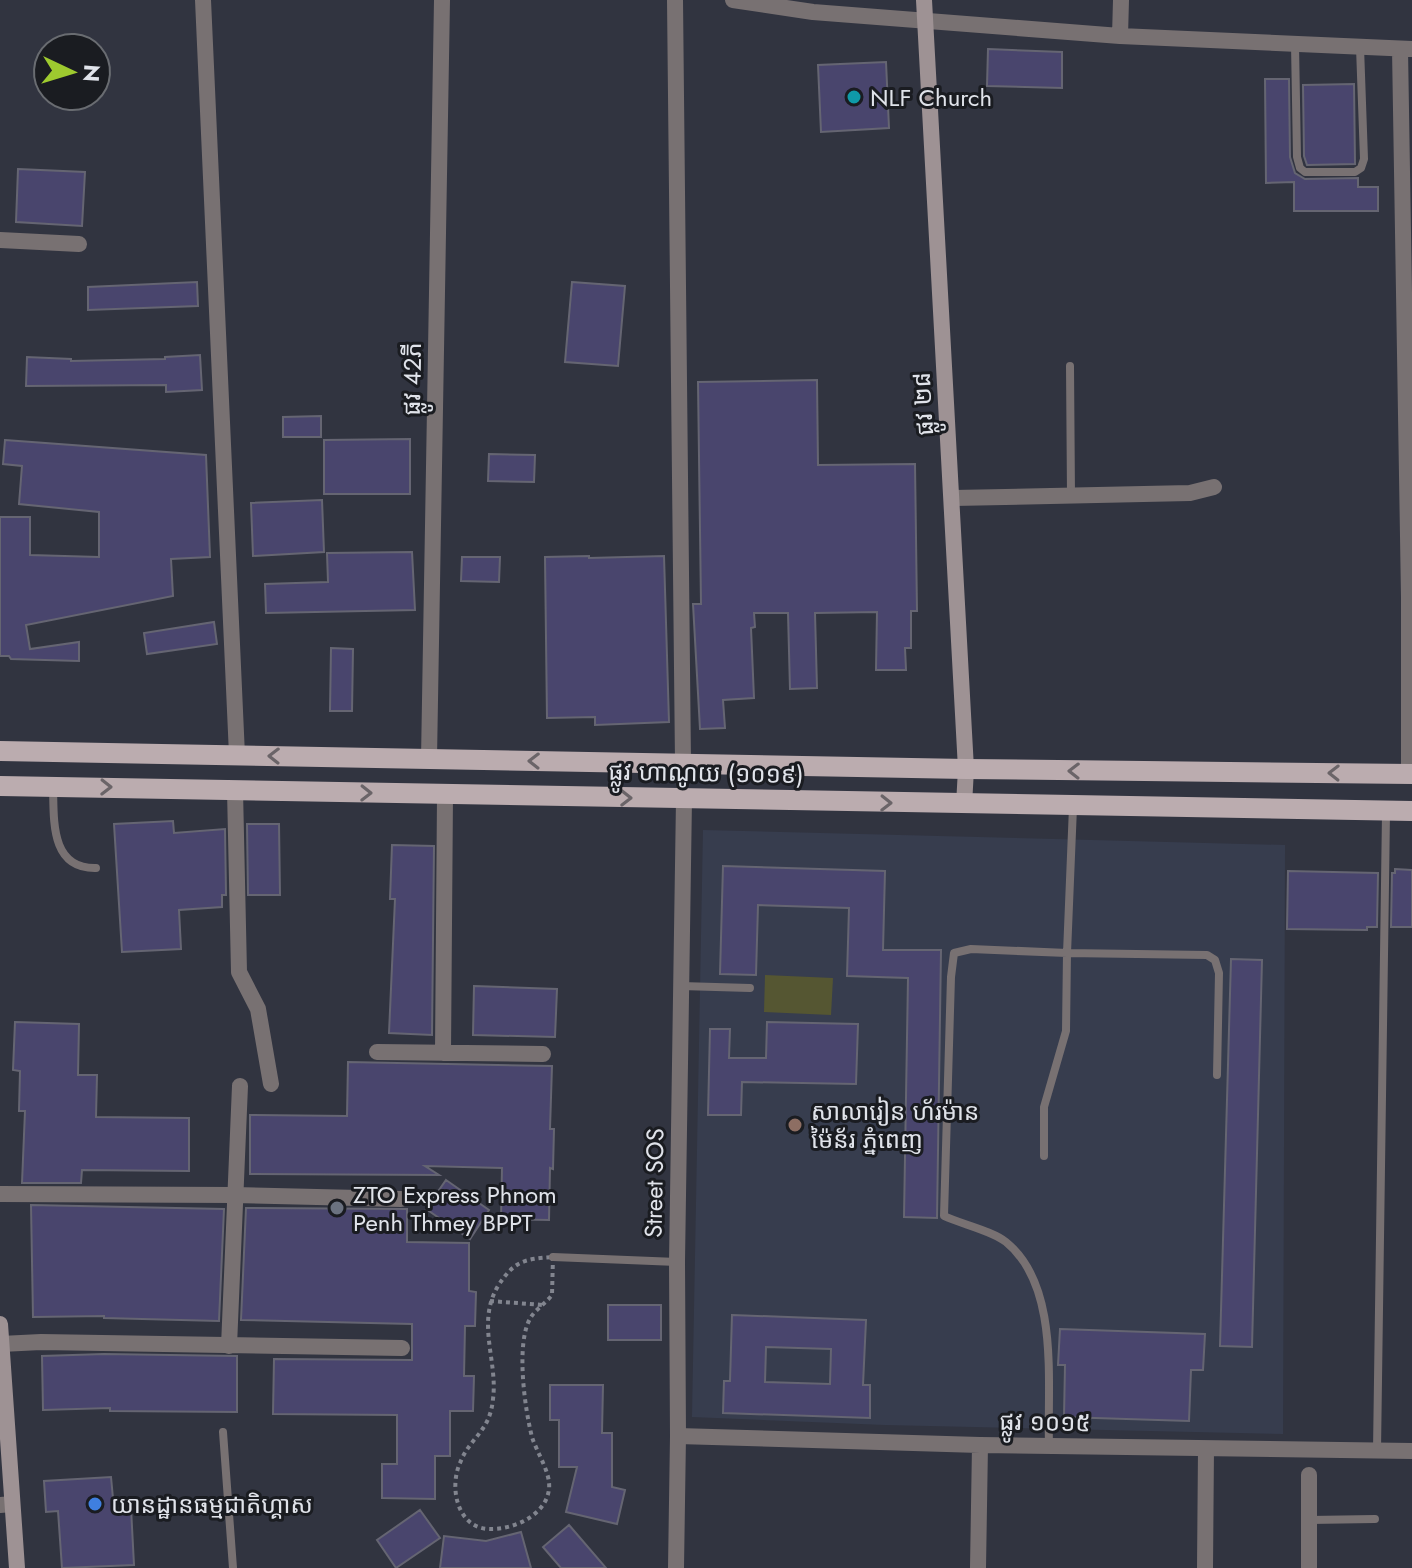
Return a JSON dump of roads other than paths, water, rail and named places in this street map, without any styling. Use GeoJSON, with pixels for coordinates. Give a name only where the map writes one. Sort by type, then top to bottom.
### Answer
{"type":"FeatureCollection","features":[{"type":"Feature","properties":{"kind":"main road","name":"ផ្លូវ ហាណូយ (១០១៩)"},"geometry":{"type":"LineString","coordinates":[[0,751],[1410,774]]}},
{"type":"Feature","properties":{"kind":"main road","name":"ផ្លូវ ហាណូយ (១០១៩)"},"geometry":{"type":"LineString","coordinates":[[0,786],[1412,811]]}},
{"type":"Feature","properties":{"kind":"street"},"geometry":{"type":"LineString","coordinates":[[203,0],[237,755]]}},
{"type":"Feature","properties":{"kind":"street","name":"ផ្លូវ 42ភី"},"geometry":{"type":"LineString","coordinates":[[429,759],[442,0]]}},
{"type":"Feature","properties":{"kind":"street"},"geometry":{"type":"LineString","coordinates":[[675,0],[683,763]]}},
{"type":"Feature","properties":{"kind":"street"},"geometry":{"type":"LineString","coordinates":[[733,0],[813,12],[925,22],[1120,36],[1406,49],[1410,774]]}},
{"type":"Feature","properties":{"kind":"street","name":"ផ្លូវ ២៨"},"geometry":{"type":"LineString","coordinates":[[924,0],[953,498],[966,769],[964,805]]}},
{"type":"Feature","properties":{"kind":"street"},"geometry":{"type":"LineString","coordinates":[[1120,36],[1121,0]]}},
{"type":"Feature","properties":{"kind":"street"},"geometry":{"type":"LineString","coordinates":[[0,240],[79,244]]}},
{"type":"Feature","properties":{"kind":"street"},"geometry":{"type":"LineString","coordinates":[[953,498],[1190,493],[1214,487]]}},
{"type":"Feature","properties":{"kind":"street"},"geometry":{"type":"LineString","coordinates":[[235,790],[239,972],[258,1009],[271,1084]]}},
{"type":"Feature","properties":{"kind":"street"},"geometry":{"type":"LineString","coordinates":[[443,1053],[445,795]]}},
{"type":"Feature","properties":{"kind":"street","name":"Street SOS"},"geometry":{"type":"LineString","coordinates":[[676,1568],[684,799]]}},
{"type":"Feature","properties":{"kind":"street"},"geometry":{"type":"LineString","coordinates":[[377,1052],[543,1054]]}},
{"type":"Feature","properties":{"kind":"street"},"geometry":{"type":"LineString","coordinates":[[229,1346],[240,1086]]}},
{"type":"Feature","properties":{"kind":"street"},"geometry":{"type":"LineString","coordinates":[[0,1194],[401,1199]]}},
{"type":"Feature","properties":{"kind":"street"},"geometry":{"type":"LineString","coordinates":[[0,1324],[6,1505],[17,1568]]}},
{"type":"Feature","properties":{"kind":"street"},"geometry":{"type":"LineString","coordinates":[[1,1344],[402,1348]]}},
{"type":"Feature","properties":{"kind":"street","name":"ផ្លូវ ១០១៥"},"geometry":{"type":"LineString","coordinates":[[678,1436],[980,1445],[1412,1451]]}},
{"type":"Feature","properties":{"kind":"street"},"geometry":{"type":"LineString","coordinates":[[978,1568],[980,1445]]}},
{"type":"Feature","properties":{"kind":"street"},"geometry":{"type":"LineString","coordinates":[[1205,1568],[1206,1449]]}},
{"type":"Feature","properties":{"kind":"street"},"geometry":{"type":"LineString","coordinates":[[1309,1475],[1309,1568]]}},
{"type":"Feature","properties":{"kind":"lane"},"geometry":{"type":"LineString","coordinates":[[1295,44],[1297,157],[1305,172],[1355,172],[1361,168],[1364,159],[1360,47]]}},
{"type":"Feature","properties":{"kind":"lane"},"geometry":{"type":"LineString","coordinates":[[1070,366],[1071,497]]}},
{"type":"Feature","properties":{"kind":"lane"},"geometry":{"type":"LineString","coordinates":[[53,786],[55,831],[60,846],[76,866],[96,868]]}},
{"type":"Feature","properties":{"kind":"lane"},"geometry":{"type":"LineString","coordinates":[[1044,1156],[1044,1107],[1066,1031],[1073,806]]}},
{"type":"Feature","properties":{"kind":"lane"},"geometry":{"type":"LineString","coordinates":[[1377,1452],[1386,811]]}},
{"type":"Feature","properties":{"kind":"lane"},"geometry":{"type":"LineString","coordinates":[[1049,1446],[1046,1320],[1030,1269],[1005,1241],[944,1216],[954,953],[971,949],[1207,955],[1215,960],[1219,973],[1217,1075]]}},
{"type":"Feature","properties":{"kind":"lane"},"geometry":{"type":"LineString","coordinates":[[681,986],[750,988]]}},
{"type":"Feature","properties":{"kind":"lane"},"geometry":{"type":"LineString","coordinates":[[553,1257],[677,1262]]}},
{"type":"Feature","properties":{"kind":"lane"},"geometry":{"type":"LineString","coordinates":[[223,1432],[233,1568]]}},
{"type":"Feature","properties":{"kind":"lane"},"geometry":{"type":"LineString","coordinates":[[1309,1520],[1375,1519]]}},
{"type":"Feature","properties":{"kind":"place","name":"NLF Church"},"geometry":{"type":"Point","coordinates":[854,97]}},
{"type":"Feature","properties":{"kind":"place","name":"សាលារៀន ហ័រម៉ាន ម៉ៃន័រ ភ្នំពេញ"},"geometry":{"type":"Point","coordinates":[795,1125]}},
{"type":"Feature","properties":{"kind":"place","name":"ZTO Express Phnom Penh Thmey BPPT"},"geometry":{"type":"Point","coordinates":[337,1208]}},
{"type":"Feature","properties":{"kind":"place","name":"យានដ្ឋានធម្មជាតិហ្គាស"},"geometry":{"type":"Point","coordinates":[95,1504]}}]}
